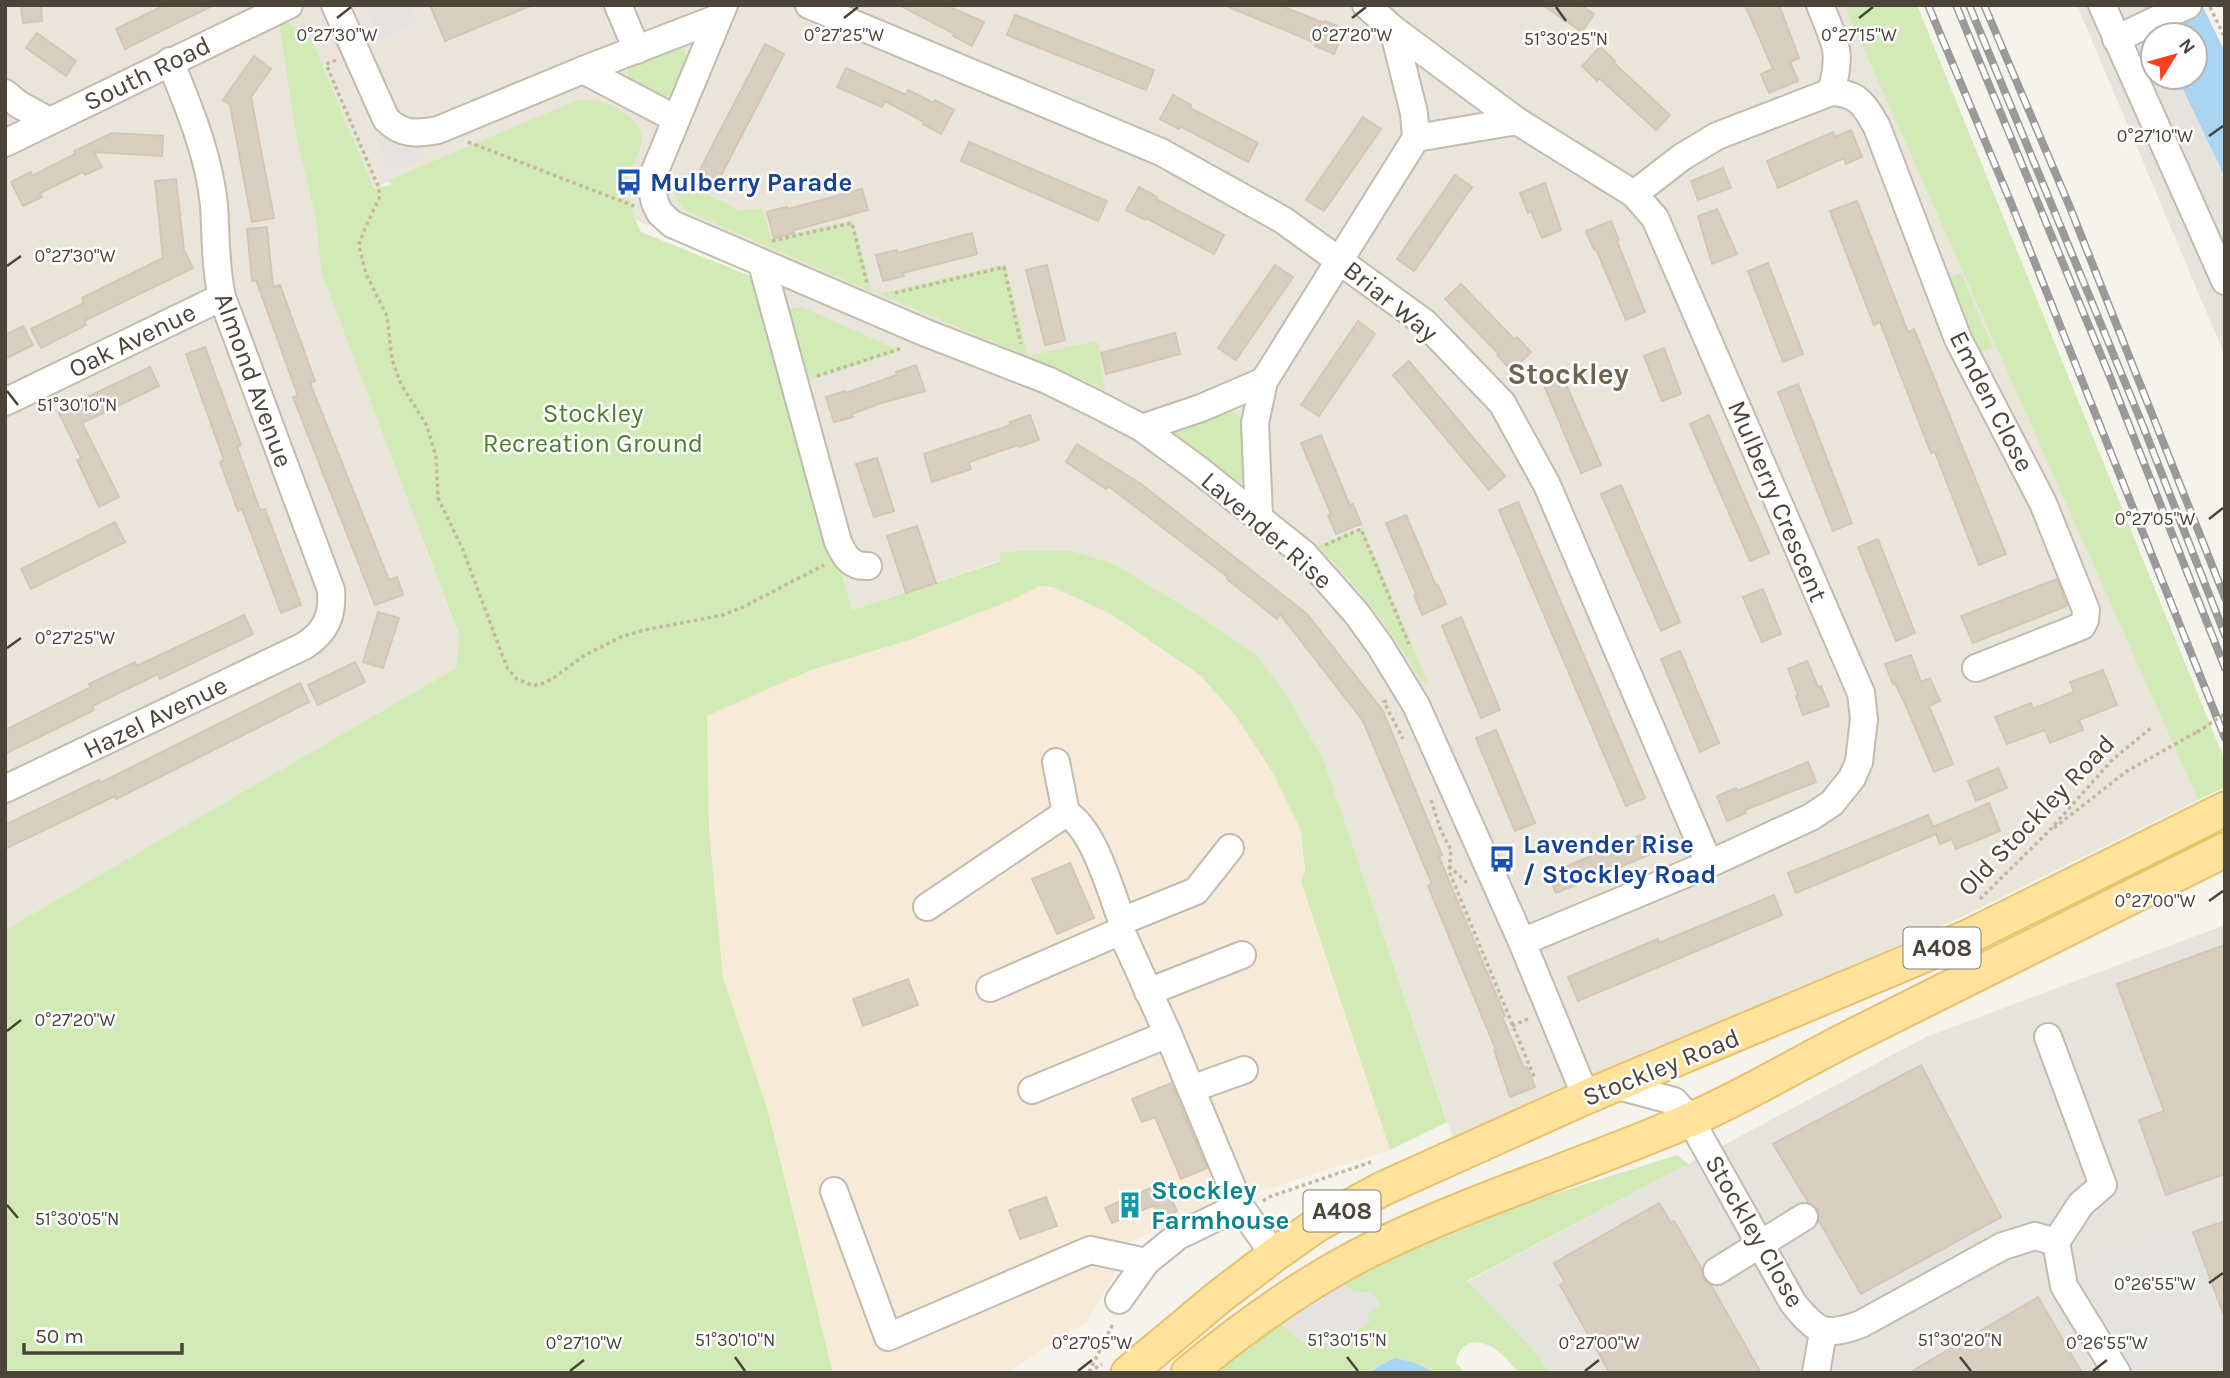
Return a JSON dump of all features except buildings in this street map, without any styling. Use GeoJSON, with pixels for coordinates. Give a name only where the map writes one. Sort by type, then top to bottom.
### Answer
{"type":"FeatureCollection","features":[{"type":"Feature","properties":{"kind":"main road","name":"Stockley Road"},"geometry":{"type":"LineString","coordinates":[[1128,1373],[1274,1255],[1318,1224],[1382,1189],[1586,1097],[1618,1086],[1970,936],[2225,809]]}},
{"type":"Feature","properties":{"kind":"main road","name":"Stockley Road"},"geometry":{"type":"LineString","coordinates":[[1188,1373],[1236,1333],[1332,1281],[1371,1250],[1690,1119],[2225,850]]}},
{"type":"Feature","properties":{"kind":"street","name":"South Road"},"geometry":{"type":"LineString","coordinates":[[5,143],[289,5]]}},
{"type":"Feature","properties":{"kind":"street"},"geometry":{"type":"LineString","coordinates":[[335,5],[386,119],[395,128],[407,132],[438,130],[637,50],[721,12]]}},
{"type":"Feature","properties":{"kind":"street"},"geometry":{"type":"LineString","coordinates":[[618,5],[637,50]]}},
{"type":"Feature","properties":{"kind":"street","name":"Briar Way"},"geometry":{"type":"LineString","coordinates":[[809,5],[1161,152],[1283,220],[1425,323],[1502,403],[1547,485],[1709,864]]}},
{"type":"Feature","properties":{"kind":"street","name":"Mulberry Crescent"},"geometry":{"type":"LineString","coordinates":[[1366,5],[1393,29],[1517,121],[1634,194],[1656,218],[1861,693],[1864,719],[1859,762],[1852,778],[1832,803],[1811,817],[1709,864],[1522,942]]}},
{"type":"Feature","properties":{"kind":"street"},"geometry":{"type":"LineString","coordinates":[[1634,194],[1682,157],[1717,136],[1830,92],[1837,70],[1838,55],[1820,5]]}},
{"type":"Feature","properties":{"kind":"street"},"geometry":{"type":"LineString","coordinates":[[2102,5],[2127,34],[2225,281]]}},
{"type":"Feature","properties":{"kind":"street"},"geometry":{"type":"LineString","coordinates":[[2127,34],[2188,5]]}},
{"type":"Feature","properties":{"kind":"street"},"geometry":{"type":"LineString","coordinates":[[665,219],[655,203],[651,184],[721,12]]}},
{"type":"Feature","properties":{"kind":"street"},"geometry":{"type":"LineString","coordinates":[[1259,516],[1255,423],[1264,381],[1416,138],[1414,113],[1393,29]]}},
{"type":"Feature","properties":{"kind":"street","name":"Almond Avenue"},"geometry":{"type":"LineString","coordinates":[[170,61],[193,117],[206,160],[214,204],[216,271],[222,297],[331,590],[332,604],[324,629],[304,646]]}},
{"type":"Feature","properties":{"kind":"street"},"geometry":{"type":"LineString","coordinates":[[583,70],[677,119]]}},
{"type":"Feature","properties":{"kind":"street","name":"Emden Close"},"geometry":{"type":"LineString","coordinates":[[1830,92],[1847,93],[1862,104],[1877,127],[1958,339],[2043,503],[2086,610],[2081,626],[1976,668]]}},
{"type":"Feature","properties":{"kind":"street"},"geometry":{"type":"LineString","coordinates":[[5,93],[18,104],[49,121]]}},
{"type":"Feature","properties":{"kind":"street"},"geometry":{"type":"LineString","coordinates":[[1416,138],[1517,121]]}},
{"type":"Feature","properties":{"kind":"street","name":"Lavender Rise"},"geometry":{"type":"LineString","coordinates":[[665,219],[680,229],[766,253],[869,309],[1017,369],[1142,428],[1259,516],[1304,555],[1357,614],[1416,705],[1522,942],[1586,1097]]}},
{"type":"Feature","properties":{"kind":"street"},"geometry":{"type":"LineString","coordinates":[[766,253],[795,383],[838,542],[856,560]]}},
{"type":"Feature","properties":{"kind":"street","name":"Oak Avenue"},"geometry":{"type":"LineString","coordinates":[[5,402],[222,297]]}},
{"type":"Feature","properties":{"kind":"street"},"geometry":{"type":"LineString","coordinates":[[1142,428],[1201,408],[1264,381]]}},
{"type":"Feature","properties":{"kind":"street","name":"Hazel Avenue"},"geometry":{"type":"LineString","coordinates":[[5,789],[304,646]]}},
{"type":"Feature","properties":{"kind":"street"},"geometry":{"type":"LineString","coordinates":[[1056,762],[1066,813],[1078,821],[1090,839],[1121,926],[1240,1206],[1274,1255]]}},
{"type":"Feature","properties":{"kind":"street"},"geometry":{"type":"LineString","coordinates":[[927,906],[1066,813]]}},
{"type":"Feature","properties":{"kind":"street"},"geometry":{"type":"LineString","coordinates":[[990,988],[1196,891],[1230,848]]}},
{"type":"Feature","properties":{"kind":"street"},"geometry":{"type":"LineString","coordinates":[[1149,992],[1242,955]]}},
{"type":"Feature","properties":{"kind":"street"},"geometry":{"type":"LineString","coordinates":[[1032,1090],[1168,1034]]}},
{"type":"Feature","properties":{"kind":"street"},"geometry":{"type":"LineString","coordinates":[[2048,1037],[2103,1185],[2081,1204],[2056,1242],[2064,1286],[2115,1361]]}},
{"type":"Feature","properties":{"kind":"street"},"geometry":{"type":"LineString","coordinates":[[1191,1089],[1244,1070]]}},
{"type":"Feature","properties":{"kind":"street","name":"Stockley Close"},"geometry":{"type":"LineString","coordinates":[[1618,1086],[1674,1101],[1690,1119],[1793,1303],[1809,1323],[1823,1332],[1845,1330],[1861,1324],[2003,1246],[2035,1236],[2056,1242]]}},
{"type":"Feature","properties":{"kind":"street"},"geometry":{"type":"LineString","coordinates":[[834,1191],[888,1337],[1090,1250],[1146,1262]]}},
{"type":"Feature","properties":{"kind":"street"},"geometry":{"type":"LineString","coordinates":[[1119,1300],[1146,1262],[1178,1236],[1240,1206]]}},
{"type":"Feature","properties":{"kind":"street"},"geometry":{"type":"LineString","coordinates":[[1717,1271],[1804,1217]]}},
{"type":"Feature","properties":{"kind":"street"},"geometry":{"type":"LineString","coordinates":[[1816,1373],[1823,1332]]}},
{"type":"Feature","properties":{"kind":"path"},"geometry":{"type":"LineString","coordinates":[[2210,5],[2225,38]]}},
{"type":"Feature","properties":{"kind":"path"},"geometry":{"type":"LineString","coordinates":[[343,56],[326,64],[380,196],[359,245],[362,259],[367,276],[387,316],[392,359],[401,384],[427,426],[436,457],[438,498],[463,550],[508,669],[517,679],[531,685],[539,685],[621,637],[643,630],[723,615],[856,560]]}},
{"type":"Feature","properties":{"kind":"path"},"geometry":{"type":"LineString","coordinates":[[438,130],[665,219]]}},
{"type":"Feature","properties":{"kind":"path"},"geometry":{"type":"LineString","coordinates":[[766,253],[852,223],[869,290],[869,309]]}},
{"type":"Feature","properties":{"kind":"path"},"geometry":{"type":"LineString","coordinates":[[869,309],[881,296],[1004,267],[1023,354],[1017,369]]}},
{"type":"Feature","properties":{"kind":"path"},"geometry":{"type":"LineString","coordinates":[[795,383],[901,348],[917,355],[926,333]]}},
{"type":"Feature","properties":{"kind":"path"},"geometry":{"type":"LineString","coordinates":[[1304,555],[1361,529],[1409,645]]}},
{"type":"Feature","properties":{"kind":"path"},"geometry":{"type":"LineString","coordinates":[[1403,739],[1384,702],[1406,691]]}},
{"type":"Feature","properties":{"kind":"path"},"geometry":{"type":"LineString","coordinates":[[2049,831],[2127,771],[2225,714]]}},
{"type":"Feature","properties":{"kind":"path","name":"Old Stockley Road"},"geometry":{"type":"LineString","coordinates":[[1979,900],[2049,831],[2113,759],[2151,728]]}},
{"type":"Feature","properties":{"kind":"path"},"geometry":{"type":"LineString","coordinates":[[1430,798],[1441,831],[1451,850],[1449,871],[1535,1079]]}},
{"type":"Feature","properties":{"kind":"path"},"geometry":{"type":"LineString","coordinates":[[1088,1373],[1120,1312],[1119,1300]]}},
{"type":"Feature","properties":{"kind":"shaded area"},"geometry":{"type":"Polygon","coordinates":[[[5,5],[1844,5],[2198,800],[1970,913],[1595,1085],[1455,1144],[1324,761],[1257,656],[1195,613],[1112,563],[1072,551],[1000,554],[1001,560],[852,610],[756,269],[462,149],[374,188],[311,38],[279,26],[296,136],[316,220],[321,272],[459,636],[456,668],[5,930],[5,5]]]}},
{"type":"Feature","properties":{"kind":"shaded area"},"geometry":{"type":"Polygon","coordinates":[[[364,5],[410,5],[418,23],[379,40],[364,5]]]}},
{"type":"Feature","properties":{"kind":"shaded area"},"geometry":{"type":"Polygon","coordinates":[[[2077,5],[2143,5],[2150,21],[2139,21],[2139,91],[2184,91],[2225,177],[2225,356],[2077,5]]]}},
{"type":"Feature","properties":{"kind":"shaded area"},"geometry":{"type":"Polygon","coordinates":[[[376,136],[400,147],[421,145],[426,159],[389,173],[376,136]]]}},
{"type":"Feature","properties":{"kind":"shaded area"},"geometry":{"type":"Polygon","coordinates":[[[1040,586],[1053,587],[1111,614],[1201,676],[1235,715],[1273,773],[1301,831],[1305,870],[1301,881],[1390,1150],[1257,1192],[1127,1243],[1116,1272],[1085,1324],[1059,1337],[1009,1373],[833,1373],[767,1107],[723,978],[709,829],[707,716],[811,670],[909,640],[1012,600],[1040,586]]]}},
{"type":"Feature","properties":{"kind":"shaded area"},"geometry":{"type":"Polygon","coordinates":[[[2225,925],[2225,1373],[1551,1373],[1529,1345],[1467,1282],[1926,1037],[2225,925]]]}},
{"type":"Feature","properties":{"kind":"shaded area"},"geometry":{"type":"Polygon","coordinates":[[[2193,1232],[2225,1318],[2225,1373],[2130,1373],[2080,1274],[2193,1232]]]}},
{"type":"Feature","properties":{"kind":"shaded area"},"geometry":{"type":"Polygon","coordinates":[[[1343,1285],[1355,1292],[1372,1293],[1380,1304],[1367,1315],[1370,1321],[1332,1348],[1320,1338],[1314,1337],[1303,1343],[1278,1321],[1343,1285]]]}},
{"type":"Feature","properties":{"kind":"green space"},"geometry":{"type":"Polygon","coordinates":[[[1844,5],[1917,5],[2225,761],[2225,787],[2198,800],[1844,5]]]}},
{"type":"Feature","properties":{"kind":"green space","name":"Stockley Recreation Ground"},"geometry":{"type":"Polygon","coordinates":[[[286,22],[311,38],[374,188],[391,185],[389,180],[579,100],[610,105],[636,123],[642,139],[629,173],[627,191],[641,232],[758,279],[852,610],[1001,561],[999,553],[1029,550],[1072,551],[1112,563],[1195,613],[1257,656],[1282,688],[1324,761],[1447,1122],[1390,1150],[1301,881],[1305,870],[1301,831],[1273,773],[1235,715],[1201,676],[1111,614],[1053,587],[1040,586],[1012,600],[909,640],[811,670],[707,716],[709,829],[723,978],[767,1107],[833,1373],[5,1373],[5,930],[456,668],[459,635],[321,272],[316,220],[296,136],[279,25],[286,22]]]}},
{"type":"Feature","properties":{"kind":"green space"},"geometry":{"type":"Polygon","coordinates":[[[679,46],[686,54],[684,67],[676,88],[669,96],[650,93],[631,83],[627,74],[630,65],[679,46]]]}},
{"type":"Feature","properties":{"kind":"green space"},"geometry":{"type":"Polygon","coordinates":[[[677,178],[740,211],[762,208],[771,239],[853,220],[872,292],[687,211],[676,196],[677,178]]]}},
{"type":"Feature","properties":{"kind":"green space"},"geometry":{"type":"Polygon","coordinates":[[[1005,264],[1028,356],[1097,341],[1105,389],[879,294],[1005,264]]]}},
{"type":"Feature","properties":{"kind":"green space"},"geometry":{"type":"Polygon","coordinates":[[[1961,273],[1992,347],[1977,354],[1946,279],[1961,273]]]}},
{"type":"Feature","properties":{"kind":"green space"},"geometry":{"type":"Polygon","coordinates":[[[804,308],[901,351],[804,382],[788,316],[790,309],[804,308]]]}},
{"type":"Feature","properties":{"kind":"green space"},"geometry":{"type":"Polygon","coordinates":[[[1222,411],[1236,413],[1245,422],[1246,475],[1244,480],[1237,484],[1175,440],[1175,431],[1179,428],[1222,411]]]}},
{"type":"Feature","properties":{"kind":"green space"},"geometry":{"type":"Polygon","coordinates":[[[1362,527],[1428,683],[1421,681],[1374,610],[1318,546],[1362,527]]]}},
{"type":"Feature","properties":{"kind":"green space"},"geometry":{"type":"Polygon","coordinates":[[[1677,1155],[1688,1164],[1467,1281],[1529,1345],[1551,1373],[1519,1373],[1492,1347],[1472,1343],[1462,1349],[1456,1363],[1466,1373],[1436,1373],[1415,1363],[1374,1368],[1367,1373],[1213,1373],[1278,1321],[1303,1343],[1318,1338],[1331,1348],[1370,1321],[1366,1315],[1362,1292],[1355,1292],[1343,1285],[1375,1266],[1529,1202],[1677,1155]]]}},
{"type":"Feature","properties":{"kind":"water"},"geometry":{"type":"Polygon","coordinates":[[[2143,5],[2202,5],[2225,52],[2225,177],[2184,91],[2209,91],[2209,21],[2150,21],[2143,5]]]}},
{"type":"Feature","properties":{"kind":"water"},"geometry":{"type":"Polygon","coordinates":[[[1395,1358],[1415,1363],[1436,1373],[1367,1373],[1395,1358]]]}},
{"type":"Feature","properties":{"kind":"railway"},"geometry":{"type":"LineString","coordinates":[[1928,5],[2011,203],[2225,738]]}},
{"type":"Feature","properties":{"kind":"railway"},"geometry":{"type":"LineString","coordinates":[[1956,5],[2110,377],[2225,668]]}},
{"type":"Feature","properties":{"kind":"railway"},"geometry":{"type":"LineString","coordinates":[[1969,5],[2143,426],[2225,635]]}},
{"type":"Feature","properties":{"kind":"railway"},"geometry":{"type":"LineString","coordinates":[[1984,5],[2069,205],[2225,598]]}},
{"type":"Feature","properties":{"kind":"place","name":"Mulberry Parade"},"geometry":{"type":"Point","coordinates":[629,182]}},
{"type":"Feature","properties":{"kind":"place","name":"Lavender Rise / Stockley Road"},"geometry":{"type":"Point","coordinates":[1502,859]}},
{"type":"Feature","properties":{"kind":"place","name":"Stockley Farmhouse"},"geometry":{"type":"Point","coordinates":[1130,1205]}},
{"type":"Feature","properties":{"kind":"district","name":"Stockley"},"geometry":{"type":"Point","coordinates":[1568,374]}}]}
